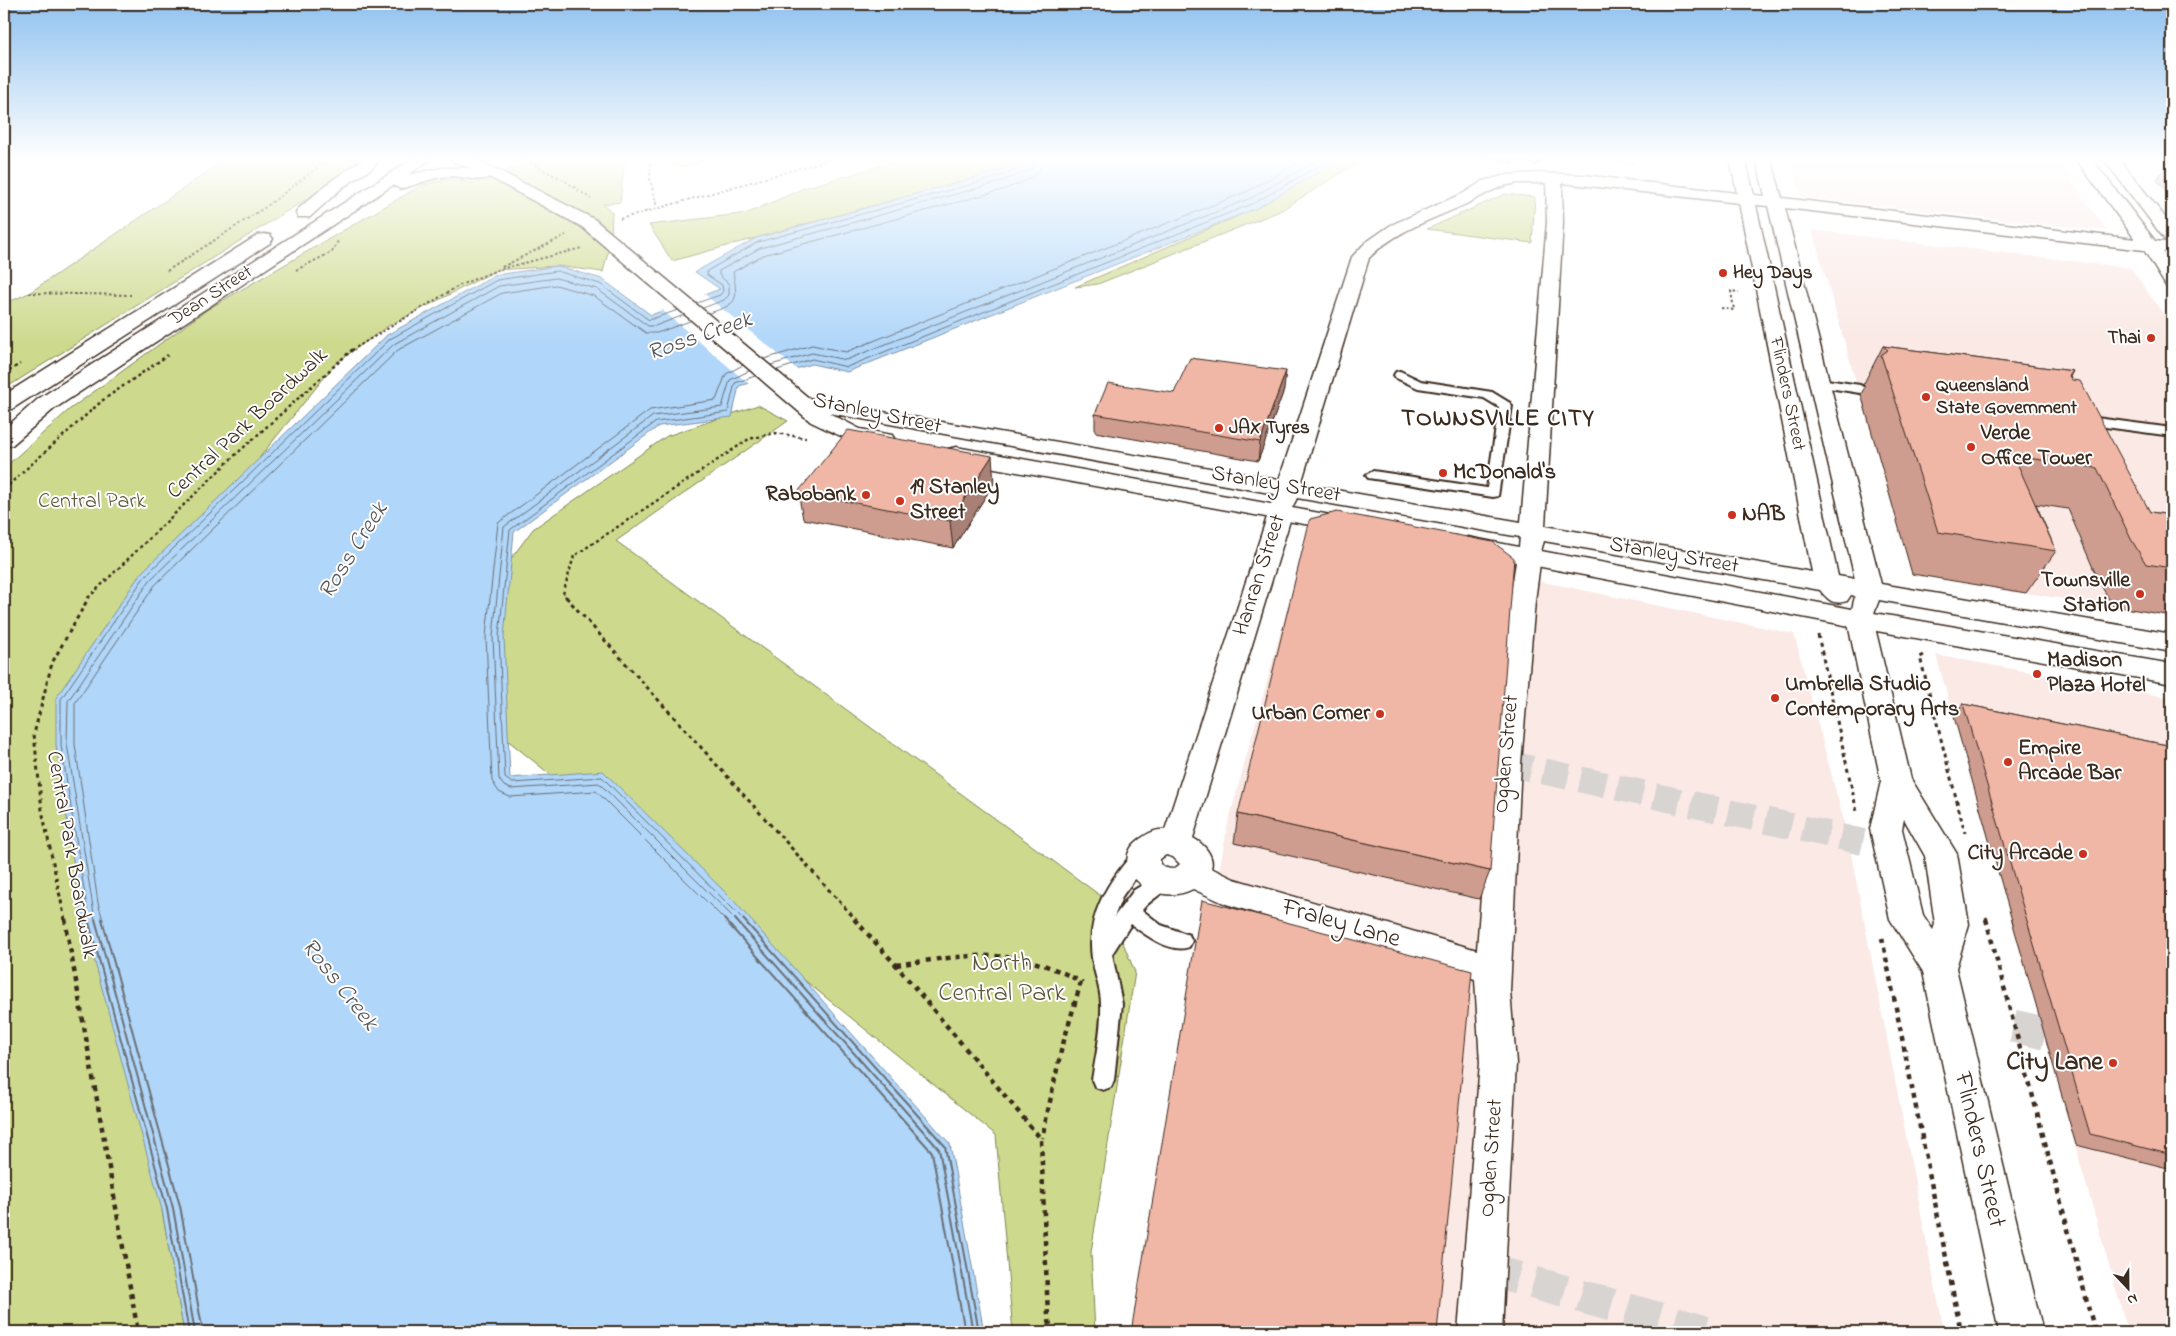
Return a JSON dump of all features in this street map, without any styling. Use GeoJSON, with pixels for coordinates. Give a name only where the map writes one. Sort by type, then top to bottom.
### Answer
{"type":"FeatureCollection","features":[{"type":"Feature","properties":{"kind":"main road","name":"Dean Street"},"geometry":{"type":"LineString","coordinates":[[4,440],[46,404],[301,220]]}},
{"type":"Feature","properties":{"kind":"main road","name":"Dean Street"},"geometry":{"type":"LineString","coordinates":[[4,404],[303,220]]}},
{"type":"Feature","properties":{"kind":"main road"},"geometry":{"type":"LineString","coordinates":[[296,224],[306,220]]}},
{"type":"Feature","properties":{"kind":"main road"},"geometry":{"type":"LineString","coordinates":[[572,220],[673,294],[796,395]]}},
{"type":"Feature","properties":{"kind":"main road"},"geometry":{"type":"LineString","coordinates":[[579,220],[581,228]]}},
{"type":"Feature","properties":{"kind":"main road","name":"Hanran Street"},"geometry":{"type":"LineString","coordinates":[[1176,842],[1361,257],[1369,246],[1414,220]]}},
{"type":"Feature","properties":{"kind":"main road","name":"Ogden Street"},"geometry":{"type":"LineString","coordinates":[[1480,1332],[1498,1063],[1492,968],[1506,763],[1522,601],[1534,530],[1555,220]]}},
{"type":"Feature","properties":{"kind":"main road","name":"Flinders Street"},"geometry":{"type":"LineString","coordinates":[[1751,220],[1827,582],[1860,619],[1896,781],[1941,854],[1952,924],[1939,968]]}},
{"type":"Feature","properties":{"kind":"main road","name":"Flinders Street"},"geometry":{"type":"LineString","coordinates":[[1780,220],[1870,590]]}},
{"type":"Feature","properties":{"kind":"main road","name":"Hanran Street"},"geometry":{"type":"LineString","coordinates":[[1869,220],[2160,256],[2172,248]]}},
{"type":"Feature","properties":{"kind":"main road"},"geometry":{"type":"LineString","coordinates":[[2132,220],[2160,256],[2172,282]]}},
{"type":"Feature","properties":{"kind":"main road"},"geometry":{"type":"LineString","coordinates":[[2159,220],[2172,237]]}},
{"type":"Feature","properties":{"kind":"main road","name":"Stanley Street"},"geometry":{"type":"LineString","coordinates":[[796,395],[822,406],[889,419],[1534,530],[2172,643]]}},
{"type":"Feature","properties":{"kind":"main road","name":"Stanley Street"},"geometry":{"type":"LineString","coordinates":[[796,395],[823,420],[854,434],[1374,530]]}},
{"type":"Feature","properties":{"kind":"main road"},"geometry":{"type":"LineString","coordinates":[[872,438],[865,426],[889,419]]}},
{"type":"Feature","properties":{"kind":"main road","name":"Stanley Street"},"geometry":{"type":"LineString","coordinates":[[1441,541],[1860,619],[2172,674]]}},
{"type":"Feature","properties":{"kind":"main road"},"geometry":{"type":"LineString","coordinates":[[1860,619],[1870,590]]}},
{"type":"Feature","properties":{"kind":"main road","name":"Flinders Street"},"geometry":{"type":"LineString","coordinates":[[1896,781],[1886,829],[1888,838],[1907,919],[1939,968],[2021,1332]]}},
{"type":"Feature","properties":{"kind":"main road"},"geometry":{"type":"LineString","coordinates":[[1161,842],[1176,842],[1192,853],[1195,863],[1176,878],[1154,878],[1144,868],[1144,854],[1148,849],[1161,842]]}},
{"type":"Feature","properties":{"kind":"main road","name":"Fraley Lane"},"geometry":{"type":"LineString","coordinates":[[1176,878],[1226,890],[1492,968]]}},
{"type":"Feature","properties":{"kind":"lane"},"geometry":{"type":"LineString","coordinates":[[1373,475],[1493,493],[1506,406],[1496,389],[1400,375],[1418,384],[1488,395],[1506,406]]}},
{"type":"Feature","properties":{"kind":"lane"},"geometry":{"type":"LineString","coordinates":[[1820,383],[1860,389]]}},
{"type":"Feature","properties":{"kind":"lane"},"geometry":{"type":"LineString","coordinates":[[2070,418],[2172,432]]}},
{"type":"Feature","properties":{"kind":"lane"},"geometry":{"type":"LineString","coordinates":[[1102,1080],[1111,1029],[1112,1004],[1102,953],[1100,929],[1103,915],[1116,887],[1144,854]]}},
{"type":"Feature","properties":{"kind":"lane"},"geometry":{"type":"LineString","coordinates":[[1102,953],[1109,939],[1145,891],[1176,878]]}},
{"type":"Feature","properties":{"kind":"lane"},"geometry":{"type":"LineString","coordinates":[[1130,912],[1154,931],[1182,941]]}},
{"type":"Feature","properties":{"kind":"path"},"geometry":{"type":"LineString","coordinates":[[163,274],[245,220]]}},
{"type":"Feature","properties":{"kind":"path"},"geometry":{"type":"LineString","coordinates":[[497,270],[557,238],[581,228]]}},
{"type":"Feature","properties":{"kind":"path"},"geometry":{"type":"LineString","coordinates":[[292,272],[332,252],[338,244],[340,236]]}},
{"type":"Feature","properties":{"kind":"path","name":"Central Park Boardwalk"},"geometry":{"type":"LineString","coordinates":[[138,1332],[75,969],[42,810],[34,734],[52,663],[88,598],[232,458],[356,346],[460,285],[497,270],[583,248]]}},
{"type":"Feature","properties":{"kind":"path"},"geometry":{"type":"LineString","coordinates":[[122,300],[139,290]]}},
{"type":"Feature","properties":{"kind":"path"},"geometry":{"type":"LineString","coordinates":[[1721,308],[1734,310],[1731,291],[1739,292]]}},
{"type":"Feature","properties":{"kind":"path"},"geometry":{"type":"LineString","coordinates":[[29,293],[131,295]]}},
{"type":"Feature","properties":{"kind":"path"},"geometry":{"type":"LineString","coordinates":[[4,488],[102,400],[172,352]]}},
{"type":"Feature","properties":{"kind":"path"},"geometry":{"type":"LineString","coordinates":[[4,374],[27,360]]}},
{"type":"Feature","properties":{"kind":"path"},"geometry":{"type":"LineString","coordinates":[[813,437],[804,438],[774,433],[749,439],[574,556],[563,594],[896,965],[1042,1139]]}},
{"type":"Feature","properties":{"kind":"path"},"geometry":{"type":"LineString","coordinates":[[1817,633],[1858,814]]}},
{"type":"Feature","properties":{"kind":"path"},"geometry":{"type":"LineString","coordinates":[[1930,650],[1920,658],[1967,842]]}},
{"type":"Feature","properties":{"kind":"path"},"geometry":{"type":"LineString","coordinates":[[1984,909],[2095,1332]]}},
{"type":"Feature","properties":{"kind":"path"},"geometry":{"type":"LineString","coordinates":[[1881,932],[1961,1332]]}},
{"type":"Feature","properties":{"kind":"path"},"geometry":{"type":"LineString","coordinates":[[896,965],[970,955],[1025,959],[1060,970],[1081,982],[1061,1050],[1042,1139],[1048,1317],[1052,1332]]}},
{"type":"Feature","properties":{"kind":"shaded area"},"geometry":{"type":"Polygon","coordinates":[[[2011,220],[2100,220],[2107,231],[2011,220]]]}},
{"type":"Feature","properties":{"kind":"shaded area"},"geometry":{"type":"Polygon","coordinates":[[[1812,230],[2131,268],[2172,327],[2172,617],[1912,574],[1812,230]]]}},
{"type":"Feature","properties":{"kind":"shaded area"},"geometry":{"type":"Polygon","coordinates":[[[1332,538],[1794,634],[1847,833],[1944,1332],[1133,1332],[1228,824],[1304,546],[1332,538]]]}},
{"type":"Feature","properties":{"kind":"shaded area"},"geometry":{"type":"Polygon","coordinates":[[[1936,655],[2172,698],[2172,1332],[2128,1332],[1936,655]]]}},
{"type":"Feature","properties":{"kind":"green space"},"geometry":{"type":"Polygon","coordinates":[[[136,220],[272,220],[4,389],[4,304],[29,293],[136,220]]]}},
{"type":"Feature","properties":{"kind":"green space","name":"Central Park"},"geometry":{"type":"Polygon","coordinates":[[[361,220],[612,220],[611,241],[603,272],[557,266],[497,270],[388,326],[336,363],[260,457],[162,1211],[184,1332],[4,1332],[4,468],[70,409],[208,309],[361,220]]]}},
{"type":"Feature","properties":{"kind":"green space"},"geometry":{"type":"Polygon","coordinates":[[[687,220],[820,220],[672,261],[649,225],[687,220]]]}},
{"type":"Feature","properties":{"kind":"green space"},"geometry":{"type":"Polygon","coordinates":[[[1228,220],[1257,220],[1098,284],[1075,287],[1228,220]]]}},
{"type":"Feature","properties":{"kind":"green space"},"geometry":{"type":"Polygon","coordinates":[[[1446,220],[1533,220],[1532,243],[1427,229],[1446,220]]]}},
{"type":"Feature","properties":{"kind":"green space","name":"North Central Park"},"geometry":{"type":"Polygon","coordinates":[[[758,405],[788,421],[616,541],[1105,899],[1135,972],[1091,1252],[1095,1332],[1013,1332],[996,1135],[479,717],[493,583],[533,529],[667,436],[758,405]]]}},
{"type":"Feature","properties":{"kind":"water","name":"Ross Creek"},"geometry":{"type":"Polygon","coordinates":[[[820,220],[1226,220],[847,372],[812,364],[739,386],[732,417],[659,426],[514,532],[504,636],[510,778],[603,771],[733,900],[950,1144],[984,1332],[184,1332],[162,1210],[80,907],[56,745],[56,698],[141,573],[387,335],[496,275],[557,266],[602,279],[651,315],[720,289],[695,272],[756,238],[820,220]]]}},
{"type":"Feature","properties":{"kind":"pier"},"geometry":{"type":"Polygon","coordinates":[[[703,293],[799,371],[750,385],[661,309],[703,293]]]}},
{"type":"Feature","properties":{"kind":"building"},"geometry":{"type":"Polygon","coordinates":[[[1883,346],[2073,371],[2069,376],[2072,380],[2080,381],[2150,512],[2172,515],[2172,568],[2146,564],[2131,539],[2097,468],[2014,456],[2056,551],[1938,532],[1881,355],[1888,350],[1883,346]]]}},
{"type":"Feature","properties":{"kind":"building"},"geometry":{"type":"Polygon","coordinates":[[[1190,358],[1286,371],[1260,442],[1095,414],[1108,383],[1174,393],[1190,358]]]}},
{"type":"Feature","properties":{"kind":"building"},"geometry":{"type":"Polygon","coordinates":[[[848,430],[992,456],[950,521],[798,492],[848,430]]]}},
{"type":"Feature","properties":{"kind":"building","name":"Urban Corner"},"geometry":{"type":"Polygon","coordinates":[[[1337,512],[1493,542],[1514,558],[1490,871],[1238,814],[1310,519],[1337,512]]]}},
{"type":"Feature","properties":{"kind":"building","name":"City Arcade"},"geometry":{"type":"Polygon","coordinates":[[[1963,704],[2172,746],[2172,1155],[2090,1134],[1963,704]]]}},
{"type":"Feature","properties":{"kind":"building"},"geometry":{"type":"Polygon","coordinates":[[[1202,900],[1472,971],[1437,1332],[1131,1332],[1202,900]]]}},
{"type":"Feature","properties":{"kind":"tunnel"},"geometry":{"type":"LineString","coordinates":[[1506,763],[1863,842]]}},
{"type":"Feature","properties":{"kind":"tunnel"},"geometry":{"type":"LineString","coordinates":[[2013,1026],[2075,1040]]}},
{"type":"Feature","properties":{"kind":"tunnel"},"geometry":{"type":"LineString","coordinates":[[1486,1269],[1705,1332]]}},
{"type":"Feature","properties":{"kind":"place","name":"Hey Days"},"geometry":{"type":"Point","coordinates":[1723,273]}},
{"type":"Feature","properties":{"kind":"place","name":"Thai"},"geometry":{"type":"Point","coordinates":[2151,338]}},
{"type":"Feature","properties":{"kind":"place","name":"Queensland State Government"},"geometry":{"type":"Point","coordinates":[1926,397]}},
{"type":"Feature","properties":{"kind":"place","name":"JAX Tyres"},"geometry":{"type":"Point","coordinates":[1219,428]}},
{"type":"Feature","properties":{"kind":"place","name":"Verde Office Tower"},"geometry":{"type":"Point","coordinates":[1971,447]}},
{"type":"Feature","properties":{"kind":"place","name":"McDonald's"},"geometry":{"type":"Point","coordinates":[1443,473]}},
{"type":"Feature","properties":{"kind":"place","name":"Rabobank"},"geometry":{"type":"Point","coordinates":[866,495]}},
{"type":"Feature","properties":{"kind":"place","name":"19 Stanley Street"},"geometry":{"type":"Point","coordinates":[900,501]}},
{"type":"Feature","properties":{"kind":"place","name":"NAB"},"geometry":{"type":"Point","coordinates":[1732,515]}},
{"type":"Feature","properties":{"kind":"place","name":"Townsville Station"},"geometry":{"type":"Point","coordinates":[2140,594]}},
{"type":"Feature","properties":{"kind":"place","name":"Madison Plaza Hotel"},"geometry":{"type":"Point","coordinates":[2037,674]}},
{"type":"Feature","properties":{"kind":"place","name":"Umbrella Studio Contemporary Arts"},"geometry":{"type":"Point","coordinates":[1775,698]}},
{"type":"Feature","properties":{"kind":"place","name":"Urban Corner"},"geometry":{"type":"Point","coordinates":[1380,714]}},
{"type":"Feature","properties":{"kind":"place","name":"Empire Arcade Bar"},"geometry":{"type":"Point","coordinates":[2008,762]}},
{"type":"Feature","properties":{"kind":"place","name":"City Arcade"},"geometry":{"type":"Point","coordinates":[2083,854]}},
{"type":"Feature","properties":{"kind":"place","name":"City Lane"},"geometry":{"type":"Point","coordinates":[2113,1063]}},
{"type":"Feature","properties":{"kind":"district","name":"TOWNSVILLE CITY"},"geometry":{"type":"Point","coordinates":[1498,419]}}]}
